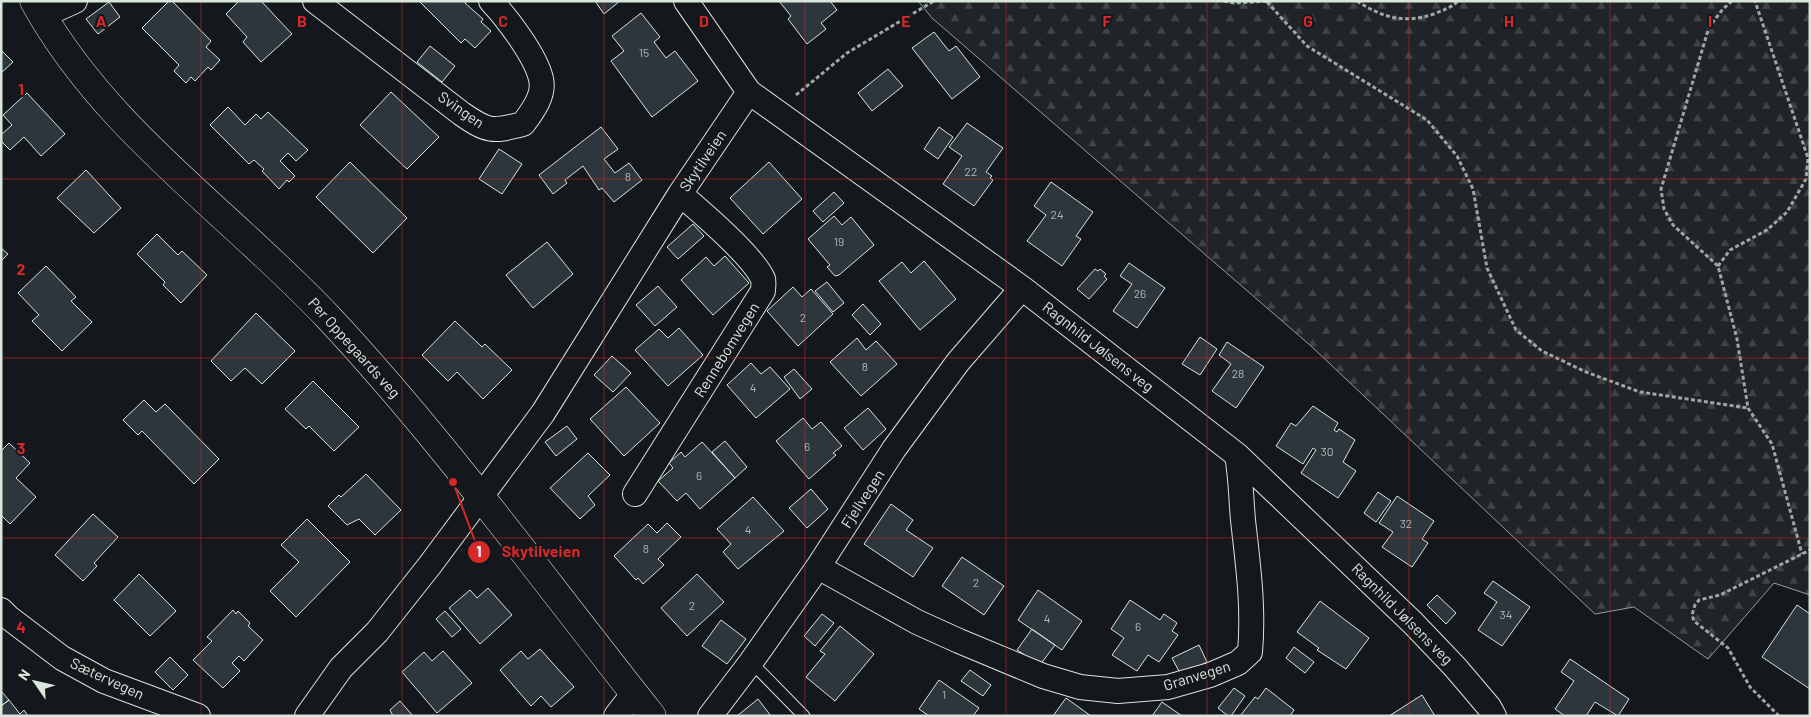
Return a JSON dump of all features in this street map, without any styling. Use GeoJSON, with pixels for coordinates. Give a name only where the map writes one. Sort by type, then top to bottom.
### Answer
{"type":"FeatureCollection","features":[{"type":"Feature","properties":{"kind":"street"},"geometry":{"type":"LineString","coordinates":[[38,9],[75,1]]}},
{"type":"Feature","properties":{"kind":"street","name":"Svingen"},"geometry":{"type":"LineString","coordinates":[[315,1],[462,114],[478,125],[490,130],[523,124],[539,98],[542,80],[511,24],[491,1]]}},
{"type":"Feature","properties":{"kind":"street","name":"Ragnhild Jølsens veg"},"geometry":{"type":"LineString","coordinates":[[686,1],[749,92],[1022,288],[1237,455],[1413,623],[1456,667],[1489,706],[1494,716]]}},
{"type":"Feature","properties":{"kind":"street","name":"Per Oppegaards veg"},"geometry":{"type":"LineString","coordinates":[[38,9],[71,59],[111,107],[328,318],[481,497],[652,716]]}},
{"type":"Feature","properties":{"kind":"street","name":"Skytilveien"},"geometry":{"type":"LineString","coordinates":[[307,716],[342,668],[377,632],[481,497],[543,412],[680,194],[749,92]]}},
{"type":"Feature","properties":{"kind":"street","name":"Rennebomvegen"},"geometry":{"type":"LineString","coordinates":[[635,494],[763,291],[764,281],[758,270],[710,220],[680,194]]}},
{"type":"Feature","properties":{"kind":"street","name":"Fjellvegen"},"geometry":{"type":"LineString","coordinates":[[710,716],[751,662],[818,567],[900,442],[958,362],[1022,288]]}},
{"type":"Feature","properties":{"kind":"street","name":"Granvegen"},"geometry":{"type":"LineString","coordinates":[[818,567],[917,622],[1043,676],[1080,687],[1118,692],[1168,687],[1210,675],[1238,663],[1250,652],[1252,616],[1250,574],[1243,520],[1241,476],[1237,455]]}},
{"type":"Feature","properties":{"kind":"street","name":"Sætervegen"},"geometry":{"type":"LineString","coordinates":[[1,610],[70,663],[104,681],[198,716]]}},
{"type":"Feature","properties":{"kind":"street"},"geometry":{"type":"LineString","coordinates":[[616,716],[634,694]]}},
{"type":"Feature","properties":{"kind":"lane"},"geometry":{"type":"LineString","coordinates":[[751,662],[804,716]]}},
{"type":"Feature","properties":{"kind":"path"},"geometry":{"type":"LineString","coordinates":[[775,112],[847,53],[934,1]]}},
{"type":"Feature","properties":{"kind":"path"},"geometry":{"type":"LineString","coordinates":[[1224,1],[1270,2],[1307,46],[1427,120],[1458,156],[1473,189],[1487,268],[1516,330],[1542,351],[1586,372],[1640,392],[1748,408]]}},
{"type":"Feature","properties":{"kind":"path"},"geometry":{"type":"LineString","coordinates":[[1357,1],[1370,10],[1396,19],[1417,20],[1452,7],[1458,1]]}},
{"type":"Feature","properties":{"kind":"path"},"geometry":{"type":"LineString","coordinates":[[1732,1],[1722,9],[1709,27],[1661,189],[1664,209],[1673,225],[1718,266],[1737,339],[1748,408],[1772,444],[1802,554]]}},
{"type":"Feature","properties":{"kind":"path"},"geometry":{"type":"LineString","coordinates":[[1718,266],[1730,250],[1767,230],[1787,212],[1806,179],[1808,158],[1755,1]]}},
{"type":"Feature","properties":{"kind":"path"},"geometry":{"type":"LineString","coordinates":[[1779,716],[1750,687],[1728,648],[1694,621],[1692,614],[1699,600],[1720,595],[1810,550]]}},
{"type":"Feature","properties":{"kind":"green space"},"geometry":{"type":"Polygon","coordinates":[[[918,1],[1810,1],[1810,595],[1774,583],[1708,659],[1634,607],[1595,614],[1311,346],[932,18],[918,1]]]}},
{"type":"Feature","properties":{"kind":"building"},"geometry":{"type":"Polygon","coordinates":[[[169,1],[172,1],[211,41],[206,47],[220,60],[211,70],[208,67],[195,81],[191,77],[186,83],[174,71],[179,65],[142,28],[169,1]]]}},
{"type":"Feature","properties":{"kind":"building"},"geometry":{"type":"Polygon","coordinates":[[[239,1],[261,1],[292,34],[261,62],[243,42],[247,37],[226,14],[239,1]]]}},
{"type":"Feature","properties":{"kind":"building"},"geometry":{"type":"Polygon","coordinates":[[[419,1],[467,1],[465,3],[483,19],[481,22],[491,31],[475,48],[465,39],[461,43],[419,1]]]}},
{"type":"Feature","properties":{"kind":"building"},"geometry":{"type":"Polygon","coordinates":[[[595,1],[620,1],[604,14],[595,1]]]}},
{"type":"Feature","properties":{"kind":"building"},"geometry":{"type":"Polygon","coordinates":[[[779,1],[830,1],[837,10],[821,23],[826,29],[807,44],[788,19],[791,16],[779,1]]]}},
{"type":"Feature","properties":{"kind":"building"},"geometry":{"type":"Polygon","coordinates":[[[109,2],[120,17],[98,34],[86,19],[109,2]]]}},
{"type":"Feature","properties":{"kind":"building"},"geometry":{"type":"Polygon","coordinates":[[[641,13],[660,37],[654,42],[666,58],[675,51],[698,81],[652,117],[611,61],[624,51],[612,36],[641,13]]]}},
{"type":"Feature","properties":{"kind":"building"},"geometry":{"type":"Polygon","coordinates":[[[934,32],[949,51],[956,46],[980,77],[952,99],[912,48],[934,32]]]}},
{"type":"Feature","properties":{"kind":"building"},"geometry":{"type":"Polygon","coordinates":[[[430,46],[455,66],[442,82],[417,62],[430,46]]]}},
{"type":"Feature","properties":{"kind":"building"},"geometry":{"type":"Polygon","coordinates":[[[1,50],[13,62],[1,73],[1,50]]]}},
{"type":"Feature","properties":{"kind":"building"},"geometry":{"type":"Polygon","coordinates":[[[888,69],[903,86],[872,111],[858,93],[888,69]]]}},
{"type":"Feature","properties":{"kind":"building"},"geometry":{"type":"Polygon","coordinates":[[[391,92],[439,137],[407,169],[360,125],[391,92]]]}},
{"type":"Feature","properties":{"kind":"building"},"geometry":{"type":"Polygon","coordinates":[[[27,93],[65,134],[41,156],[24,137],[10,150],[1,141],[1,135],[12,125],[3,115],[27,93]]]}},
{"type":"Feature","properties":{"kind":"building"},"geometry":{"type":"Polygon","coordinates":[[[228,107],[245,125],[256,114],[261,119],[268,112],[308,150],[296,161],[288,153],[280,161],[295,176],[289,182],[287,180],[279,189],[262,171],[264,169],[254,160],[249,164],[210,125],[228,107]]]}},
{"type":"Feature","properties":{"kind":"building"},"geometry":{"type":"Polygon","coordinates":[[[967,123],[1003,148],[986,172],[992,176],[990,178],[993,180],[974,206],[943,184],[962,156],[949,147],[967,123]]]}},
{"type":"Feature","properties":{"kind":"building"},"geometry":{"type":"Polygon","coordinates":[[[601,127],[618,149],[604,159],[615,173],[629,163],[642,180],[614,202],[602,188],[599,190],[583,166],[565,180],[567,183],[553,194],[539,175],[601,127]]]}},
{"type":"Feature","properties":{"kind":"building"},"geometry":{"type":"Polygon","coordinates":[[[939,127],[953,137],[938,159],[924,149],[939,127]]]}},
{"type":"Feature","properties":{"kind":"building"},"geometry":{"type":"Polygon","coordinates":[[[499,149],[522,164],[502,194],[479,179],[499,149]]]}},
{"type":"Feature","properties":{"kind":"building"},"geometry":{"type":"Polygon","coordinates":[[[350,162],[407,218],[373,253],[316,197],[350,162]]]}},
{"type":"Feature","properties":{"kind":"building"},"geometry":{"type":"Polygon","coordinates":[[[769,162],[802,199],[763,234],[730,198],[769,162]]]}},
{"type":"Feature","properties":{"kind":"building"},"geometry":{"type":"Polygon","coordinates":[[[86,170],[121,208],[94,233],[57,198],[86,170]]]}},
{"type":"Feature","properties":{"kind":"building"},"geometry":{"type":"Polygon","coordinates":[[[1051,182],[1093,212],[1076,236],[1081,239],[1062,266],[1027,241],[1046,215],[1034,206],[1051,182]]]}},
{"type":"Feature","properties":{"kind":"building"},"geometry":{"type":"Polygon","coordinates":[[[834,192],[844,203],[823,222],[813,211],[834,192]]]}},
{"type":"Feature","properties":{"kind":"building"},"geometry":{"type":"Polygon","coordinates":[[[834,216],[842,225],[851,217],[874,245],[839,275],[835,276],[827,267],[830,265],[808,239],[834,216]]]}},
{"type":"Feature","properties":{"kind":"building"},"geometry":{"type":"Polygon","coordinates":[[[693,224],[704,236],[678,259],[667,247],[693,224]]]}},
{"type":"Feature","properties":{"kind":"building"},"geometry":{"type":"Polygon","coordinates":[[[157,234],[178,255],[182,251],[207,275],[181,303],[163,285],[165,282],[137,254],[157,234]]]}},
{"type":"Feature","properties":{"kind":"building"},"geometry":{"type":"Polygon","coordinates":[[[547,242],[573,274],[533,308],[506,275],[547,242]]]}},
{"type":"Feature","properties":{"kind":"building"},"geometry":{"type":"Polygon","coordinates":[[[1,248],[8,254],[1,261],[1,248]]]}},
{"type":"Feature","properties":{"kind":"building"},"geometry":{"type":"Polygon","coordinates":[[[725,256],[749,283],[713,315],[681,280],[706,257],[714,266],[725,256]]]}},
{"type":"Feature","properties":{"kind":"building"},"geometry":{"type":"Polygon","coordinates":[[[924,261],[956,299],[920,330],[879,281],[902,262],[911,273],[924,261]]]}},
{"type":"Feature","properties":{"kind":"building"},"geometry":{"type":"Polygon","coordinates":[[[1129,263],[1165,288],[1137,328],[1113,311],[1132,284],[1120,276],[1129,263]]]}},
{"type":"Feature","properties":{"kind":"building"},"geometry":{"type":"Polygon","coordinates":[[[46,266],[76,297],[71,301],[92,322],[62,351],[32,321],[39,315],[18,293],[46,266]]]}},
{"type":"Feature","properties":{"kind":"building"},"geometry":{"type":"Polygon","coordinates":[[[1095,269],[1098,271],[1100,269],[1106,274],[1104,276],[1107,279],[1089,299],[1077,289],[1095,269]]]}},
{"type":"Feature","properties":{"kind":"building"},"geometry":{"type":"Polygon","coordinates":[[[827,282],[844,303],[833,312],[815,291],[827,282]]]}},
{"type":"Feature","properties":{"kind":"building"},"geometry":{"type":"Polygon","coordinates":[[[658,286],[677,307],[655,326],[636,305],[658,286]]]}},
{"type":"Feature","properties":{"kind":"building"},"geometry":{"type":"Polygon","coordinates":[[[793,287],[802,297],[811,289],[833,314],[798,346],[767,311],[793,287]]]}},
{"type":"Feature","properties":{"kind":"building"},"geometry":{"type":"Polygon","coordinates":[[[863,304],[881,324],[870,335],[852,315],[863,304]]]}},
{"type":"Feature","properties":{"kind":"building"},"geometry":{"type":"Polygon","coordinates":[[[256,313],[295,351],[262,384],[245,368],[231,381],[211,361],[256,313]]]}},
{"type":"Feature","properties":{"kind":"building"},"geometry":{"type":"Polygon","coordinates":[[[455,321],[482,347],[485,344],[512,370],[483,399],[457,372],[448,381],[422,355],[455,321]]]}},
{"type":"Feature","properties":{"kind":"building"},"geometry":{"type":"Polygon","coordinates":[[[679,328],[703,355],[668,386],[635,350],[659,329],[668,338],[679,328]]]}},
{"type":"Feature","properties":{"kind":"building"},"geometry":{"type":"Polygon","coordinates":[[[1200,337],[1217,349],[1200,375],[1182,364],[1200,337]]]}},
{"type":"Feature","properties":{"kind":"building"},"geometry":{"type":"Polygon","coordinates":[[[857,338],[866,350],[876,341],[897,364],[861,396],[830,362],[857,338]]]}},
{"type":"Feature","properties":{"kind":"building"},"geometry":{"type":"Polygon","coordinates":[[[1227,342],[1264,367],[1236,408],[1212,391],[1231,364],[1219,355],[1227,342]]]}},
{"type":"Feature","properties":{"kind":"building"},"geometry":{"type":"Polygon","coordinates":[[[612,356],[631,373],[613,392],[594,375],[612,356]]]}},
{"type":"Feature","properties":{"kind":"building"},"geometry":{"type":"Polygon","coordinates":[[[751,363],[761,374],[770,367],[790,389],[756,418],[727,385],[751,363]]]}},
{"type":"Feature","properties":{"kind":"building"},"geometry":{"type":"Polygon","coordinates":[[[794,369],[812,389],[800,399],[784,377],[794,369]]]}},
{"type":"Feature","properties":{"kind":"building"},"geometry":{"type":"Polygon","coordinates":[[[313,381],[359,427],[334,451],[309,426],[306,429],[285,409],[313,381]]]}},
{"type":"Feature","properties":{"kind":"building"},"geometry":{"type":"Polygon","coordinates":[[[626,387],[660,423],[624,456],[590,419],[626,387]]]}},
{"type":"Feature","properties":{"kind":"building"},"geometry":{"type":"Polygon","coordinates":[[[144,400],[156,412],[165,404],[219,459],[194,484],[142,431],[138,435],[123,420],[144,400]]]}},
{"type":"Feature","properties":{"kind":"building"},"geometry":{"type":"Polygon","coordinates":[[[1313,406],[1338,423],[1334,430],[1337,432],[1339,429],[1355,440],[1343,462],[1356,471],[1338,498],[1301,473],[1316,450],[1313,448],[1303,464],[1276,446],[1291,423],[1296,426],[1313,406]]]}},
{"type":"Feature","properties":{"kind":"building"},"geometry":{"type":"Polygon","coordinates":[[[868,408],[886,429],[863,450],[844,428],[868,408]]]}},
{"type":"Feature","properties":{"kind":"building"},"geometry":{"type":"Polygon","coordinates":[[[803,418],[812,429],[821,422],[842,446],[833,453],[836,455],[809,479],[776,441],[803,418]]]}},
{"type":"Feature","properties":{"kind":"building"},"geometry":{"type":"Polygon","coordinates":[[[567,426],[577,439],[556,456],[545,442],[567,426]]]}},
{"type":"Feature","properties":{"kind":"building"},"geometry":{"type":"Polygon","coordinates":[[[725,441],[747,467],[735,478],[712,452],[725,441]]]}},
{"type":"Feature","properties":{"kind":"building"},"geometry":{"type":"Polygon","coordinates":[[[702,442],[735,478],[700,509],[686,493],[677,501],[658,481],[673,468],[669,463],[681,452],[685,457],[702,442]]]}},
{"type":"Feature","properties":{"kind":"building"},"geometry":{"type":"Polygon","coordinates":[[[9,443],[30,463],[16,478],[36,497],[10,524],[1,515],[1,451],[9,443]]]}},
{"type":"Feature","properties":{"kind":"building"},"geometry":{"type":"Polygon","coordinates":[[[588,453],[610,475],[588,496],[595,505],[580,519],[550,488],[588,453]]]}},
{"type":"Feature","properties":{"kind":"building"},"geometry":{"type":"Polygon","coordinates":[[[366,474],[401,510],[375,535],[359,519],[347,525],[328,506],[366,474]]]}},
{"type":"Feature","properties":{"kind":"building"},"geometry":{"type":"Polygon","coordinates":[[[811,489],[828,509],[807,528],[789,508],[811,489]]]}},
{"type":"Feature","properties":{"kind":"building"},"geometry":{"type":"Polygon","coordinates":[[[1378,492],[1391,501],[1376,522],[1364,513],[1378,492]]]}},
{"type":"Feature","properties":{"kind":"building"},"geometry":{"type":"Polygon","coordinates":[[[1397,496],[1434,521],[1422,539],[1428,543],[1412,567],[1382,547],[1393,532],[1379,523],[1397,496]]]}},
{"type":"Feature","properties":{"kind":"building"},"geometry":{"type":"Polygon","coordinates":[[[753,497],[784,531],[738,569],[723,552],[731,544],[717,529],[753,497]]]}},
{"type":"Feature","properties":{"kind":"building"},"geometry":{"type":"Polygon","coordinates":[[[891,504],[913,520],[906,530],[933,548],[913,577],[864,544],[891,504]]]}},
{"type":"Feature","properties":{"kind":"building"},"geometry":{"type":"Polygon","coordinates":[[[93,514],[118,537],[94,563],[97,566],[83,581],[55,555],[93,514]]]}},
{"type":"Feature","properties":{"kind":"building"},"geometry":{"type":"Polygon","coordinates":[[[307,519],[350,562],[296,617],[270,591],[299,562],[281,545],[307,519]]]}},
{"type":"Feature","properties":{"kind":"building"},"geometry":{"type":"Polygon","coordinates":[[[667,523],[681,537],[658,559],[664,565],[643,584],[638,578],[636,580],[614,556],[648,524],[657,533],[667,523]]]}},
{"type":"Feature","properties":{"kind":"building"},"geometry":{"type":"Polygon","coordinates":[[[962,557],[1004,586],[984,615],[942,586],[962,557]]]}},
{"type":"Feature","properties":{"kind":"building"},"geometry":{"type":"Polygon","coordinates":[[[139,574],[176,611],[150,636],[114,600],[139,574]]]}},
{"type":"Feature","properties":{"kind":"building"},"geometry":{"type":"Polygon","coordinates":[[[697,574],[724,602],[687,636],[661,608],[697,574]]]}},
{"type":"Feature","properties":{"kind":"building"},"geometry":{"type":"Polygon","coordinates":[[[1493,581],[1530,607],[1502,646],[1478,630],[1497,602],[1484,593],[1493,581]]]}},
{"type":"Feature","properties":{"kind":"building"},"geometry":{"type":"Polygon","coordinates":[[[488,588],[512,615],[480,644],[449,608],[470,590],[477,598],[488,588]]]}},
{"type":"Feature","properties":{"kind":"building"},"geometry":{"type":"Polygon","coordinates":[[[1038,590],[1082,621],[1062,650],[1018,620],[1038,590]]]}},
{"type":"Feature","properties":{"kind":"building"},"geometry":{"type":"Polygon","coordinates":[[[1437,595],[1456,613],[1446,624],[1427,605],[1437,595]]]}},
{"type":"Feature","properties":{"kind":"building"},"geometry":{"type":"Polygon","coordinates":[[[1130,600],[1160,620],[1164,614],[1177,623],[1172,631],[1178,635],[1159,662],[1148,655],[1137,671],[1112,655],[1124,638],[1111,629],[1130,600]]]}},
{"type":"Feature","properties":{"kind":"building"},"geometry":{"type":"Polygon","coordinates":[[[1320,601],[1369,638],[1346,669],[1317,650],[1319,648],[1297,632],[1320,601]]]}},
{"type":"Feature","properties":{"kind":"building"},"geometry":{"type":"Polygon","coordinates":[[[1797,605],[1810,614],[1810,689],[1762,657],[1797,605]]]}},
{"type":"Feature","properties":{"kind":"building"},"geometry":{"type":"Polygon","coordinates":[[[233,610],[236,614],[238,611],[250,623],[248,626],[263,640],[244,661],[239,656],[232,663],[240,671],[223,688],[193,660],[212,641],[207,637],[233,610]]]}},
{"type":"Feature","properties":{"kind":"building"},"geometry":{"type":"Polygon","coordinates":[[[445,611],[461,629],[452,637],[436,619],[445,611]]]}},
{"type":"Feature","properties":{"kind":"building"},"geometry":{"type":"Polygon","coordinates":[[[822,614],[834,623],[815,646],[804,636],[822,614]]]}},
{"type":"Feature","properties":{"kind":"building"},"geometry":{"type":"Polygon","coordinates":[[[721,620],[746,639],[727,664],[702,646],[721,620]]]}},
{"type":"Feature","properties":{"kind":"building"},"geometry":{"type":"Polygon","coordinates":[[[840,626],[874,654],[835,701],[806,677],[825,654],[820,651],[840,626]]]}},
{"type":"Feature","properties":{"kind":"building"},"geometry":{"type":"Polygon","coordinates":[[[1032,629],[1055,645],[1040,665],[1017,650],[1032,629]]]}},
{"type":"Feature","properties":{"kind":"building"},"geometry":{"type":"Polygon","coordinates":[[[1199,645],[1207,662],[1181,675],[1172,658],[1199,645]]]}},
{"type":"Feature","properties":{"kind":"building"},"geometry":{"type":"Polygon","coordinates":[[[1294,647],[1314,662],[1305,673],[1286,658],[1294,647]]]}},
{"type":"Feature","properties":{"kind":"building"},"geometry":{"type":"Polygon","coordinates":[[[540,649],[574,687],[551,707],[541,696],[531,706],[500,670],[521,651],[528,659],[540,649]]]}},
{"type":"Feature","properties":{"kind":"building"},"geometry":{"type":"Polygon","coordinates":[[[443,651],[472,683],[437,713],[402,672],[424,652],[432,661],[443,651]]]}},
{"type":"Feature","properties":{"kind":"building"},"geometry":{"type":"Polygon","coordinates":[[[170,657],[188,675],[173,690],[155,672],[170,657]]]}},
{"type":"Feature","properties":{"kind":"building"},"geometry":{"type":"Polygon","coordinates":[[[1570,659],[1629,699],[1618,716],[1595,702],[1586,716],[1565,716],[1555,709],[1574,681],[1561,672],[1570,659]]]}},
{"type":"Feature","properties":{"kind":"building"},"geometry":{"type":"Polygon","coordinates":[[[970,670],[991,685],[983,696],[961,681],[970,670]]]}},
{"type":"Feature","properties":{"kind":"building"},"geometry":{"type":"Polygon","coordinates":[[[939,680],[979,708],[973,716],[929,716],[919,709],[939,680]]]}},
{"type":"Feature","properties":{"kind":"building"},"geometry":{"type":"Polygon","coordinates":[[[1234,688],[1245,696],[1231,716],[1228,716],[1218,708],[1234,688]]]}},
{"type":"Feature","properties":{"kind":"building"},"geometry":{"type":"Polygon","coordinates":[[[1266,688],[1294,710],[1290,716],[1240,716],[1255,697],[1258,699],[1266,688]]]}},
{"type":"Feature","properties":{"kind":"building"},"geometry":{"type":"Polygon","coordinates":[[[1,691],[9,700],[1,706],[1,691]]]}},
{"type":"Feature","properties":{"kind":"building"},"geometry":{"type":"Polygon","coordinates":[[[1422,695],[1435,716],[1389,716],[1422,695]]]}},
{"type":"Feature","properties":{"kind":"building"},"geometry":{"type":"Polygon","coordinates":[[[1066,698],[1091,716],[1053,716],[1066,698]]]}},
{"type":"Feature","properties":{"kind":"building"},"geometry":{"type":"Polygon","coordinates":[[[758,699],[771,716],[737,716],[758,699]]]}},
{"type":"Feature","properties":{"kind":"building"},"geometry":{"type":"Polygon","coordinates":[[[9,700],[20,714],[24,710],[28,716],[1,716],[1,706],[9,700]]]}},
{"type":"Feature","properties":{"kind":"building"},"geometry":{"type":"Polygon","coordinates":[[[400,701],[413,716],[393,716],[390,710],[400,701]]]}},
{"type":"Feature","properties":{"kind":"building"},"geometry":{"type":"Polygon","coordinates":[[[1162,702],[1182,716],[1152,716],[1162,702]]]}},
{"type":"Feature","properties":{"kind":"place","name":"Skytilveien"},"geometry":{"type":"Point","coordinates":[453,482]}}]}
